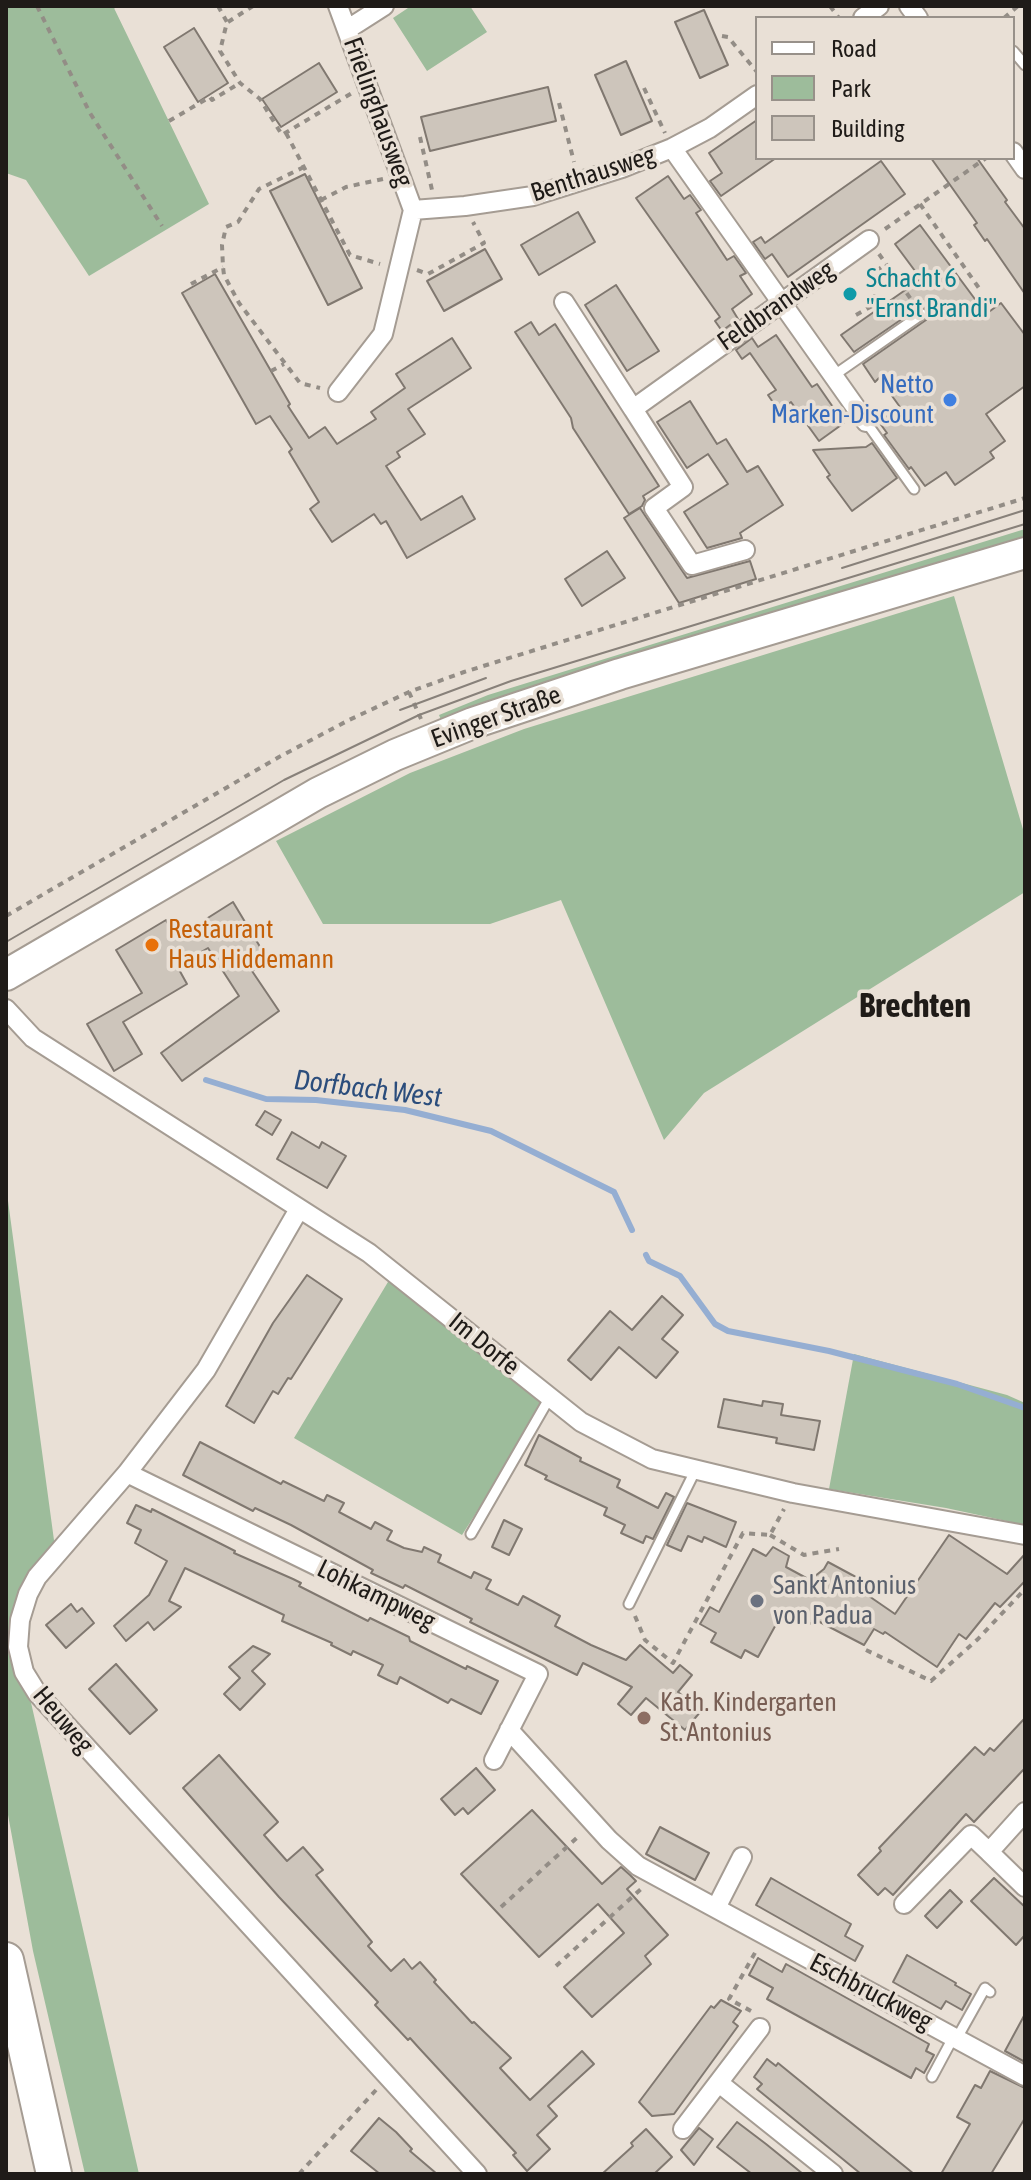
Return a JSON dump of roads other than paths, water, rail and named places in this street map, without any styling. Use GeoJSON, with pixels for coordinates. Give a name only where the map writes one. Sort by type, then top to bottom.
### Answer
{"type":"FeatureCollection","features":[{"type":"Feature","properties":{"kind":"highway"},"geometry":{"type":"LineString","coordinates":[[6,1960],[54,2174]]}},
{"type":"Feature","properties":{"kind":"main road","name":"Evinger Straße"},"geometry":{"type":"LineString","coordinates":[[6,975],[318,793],[395,755],[473,723],[620,674],[1025,553]]}},
{"type":"Feature","properties":{"kind":"street","name":"Frielinghausweg"},"geometry":{"type":"LineString","coordinates":[[338,6],[413,210],[383,334],[338,392]]}},
{"type":"Feature","properties":{"kind":"street"},"geometry":{"type":"LineString","coordinates":[[348,29],[384,6]]}},
{"type":"Feature","properties":{"kind":"street","name":"Benthausweg"},"geometry":{"type":"LineString","coordinates":[[413,210],[533,196],[580,182],[672,148],[710,128],[755,96]]}},
{"type":"Feature","properties":{"kind":"street"},"geometry":{"type":"LineString","coordinates":[[672,148],[866,422]]}},
{"type":"Feature","properties":{"kind":"street","name":"Feldbrandweg"},"geometry":{"type":"LineString","coordinates":[[633,409],[869,240]]}},
{"type":"Feature","properties":{"kind":"street"},"geometry":{"type":"LineString","coordinates":[[564,302],[683,487],[654,508],[692,565],[745,550]]}},
{"type":"Feature","properties":{"kind":"street","name":"Im Dorfe"},"geometry":{"type":"LineString","coordinates":[[6,1009],[33,1038],[369,1253],[581,1422],[652,1459],[793,1493],[1025,1535]]}},
{"type":"Feature","properties":{"kind":"street","name":"Heuweg"},"geometry":{"type":"LineString","coordinates":[[299,1209],[206,1370],[127,1473],[37,1577],[20,1620],[18,1647],[24,1672],[37,1693],[477,2174]]}},
{"type":"Feature","properties":{"kind":"street","name":"Lohkampweg"},"geometry":{"type":"LineString","coordinates":[[127,1473],[538,1674],[494,1760]]}},
{"type":"Feature","properties":{"kind":"street","name":"Eschbruckweg"},"geometry":{"type":"LineString","coordinates":[[509,1730],[638,1866],[1025,2076]]}},
{"type":"Feature","properties":{"kind":"street"},"geometry":{"type":"LineString","coordinates":[[989,1852],[1025,1812]]}},
{"type":"Feature","properties":{"kind":"street"},"geometry":{"type":"LineString","coordinates":[[904,1904],[971,1835],[1025,1887]]}},
{"type":"Feature","properties":{"kind":"street"},"geometry":{"type":"LineString","coordinates":[[716,1908],[742,1857]]}},
{"type":"Feature","properties":{"kind":"street"},"geometry":{"type":"LineString","coordinates":[[683,2129],[760,2028]]}},
{"type":"Feature","properties":{"kind":"street"},"geometry":{"type":"LineString","coordinates":[[719,2083],[833,2174]]}},
{"type":"Feature","properties":{"kind":"lane"},"geometry":{"type":"LineString","coordinates":[[833,376],[922,314]]}},
{"type":"Feature","properties":{"kind":"lane"},"geometry":{"type":"LineString","coordinates":[[866,422],[914,489]]}},
{"type":"Feature","properties":{"kind":"lane"},"geometry":{"type":"LineString","coordinates":[[471,1534],[550,1397]]}},
{"type":"Feature","properties":{"kind":"lane"},"geometry":{"type":"LineString","coordinates":[[629,1604],[695,1471]]}},
{"type":"Feature","properties":{"kind":"lane"},"geometry":{"type":"LineString","coordinates":[[932,2077],[985,1988],[990,1992]]}},
{"type":"Feature","properties":{"kind":"waterway","name":"Dorfbach West"},"geometry":{"type":"LineString","coordinates":[[206,1080],[266,1099],[316,1100],[405,1110],[491,1131],[614,1192],[632,1230]]}},
{"type":"Feature","properties":{"kind":"waterway","name":"Dorfbach West"},"geometry":{"type":"LineString","coordinates":[[646,1255],[649,1261],[680,1276],[715,1324],[728,1331],[829,1351],[957,1384],[1025,1408]]}},
{"type":"Feature","properties":{"kind":"tram line"},"geometry":{"type":"LineString","coordinates":[[842,568],[1025,510]]}},
{"type":"Feature","properties":{"kind":"tram line"},"geometry":{"type":"LineString","coordinates":[[6,942],[284,780],[419,715],[511,681],[1025,524]]}},
{"type":"Feature","properties":{"kind":"tram line"},"geometry":{"type":"LineString","coordinates":[[400,710],[486,678]]}},
{"type":"Feature","properties":{"kind":"place","name":"Schacht 6 \"Ernst Brandi\""},"geometry":{"type":"Point","coordinates":[850,294]}},
{"type":"Feature","properties":{"kind":"place","name":"Netto Marken-Discount"},"geometry":{"type":"Point","coordinates":[950,400]}},
{"type":"Feature","properties":{"kind":"place","name":"Restaurant Haus Hiddemann"},"geometry":{"type":"Point","coordinates":[152,945]}},
{"type":"Feature","properties":{"kind":"place","name":"Sankt Antonius von Padua"},"geometry":{"type":"Point","coordinates":[757,1601]}},
{"type":"Feature","properties":{"kind":"place","name":"Kath. Kindergarten St. Antonius"},"geometry":{"type":"Point","coordinates":[644,1718]}},
{"type":"Feature","properties":{"kind":"district","name":"Brechten"},"geometry":{"type":"Point","coordinates":[915,1006]}}]}
